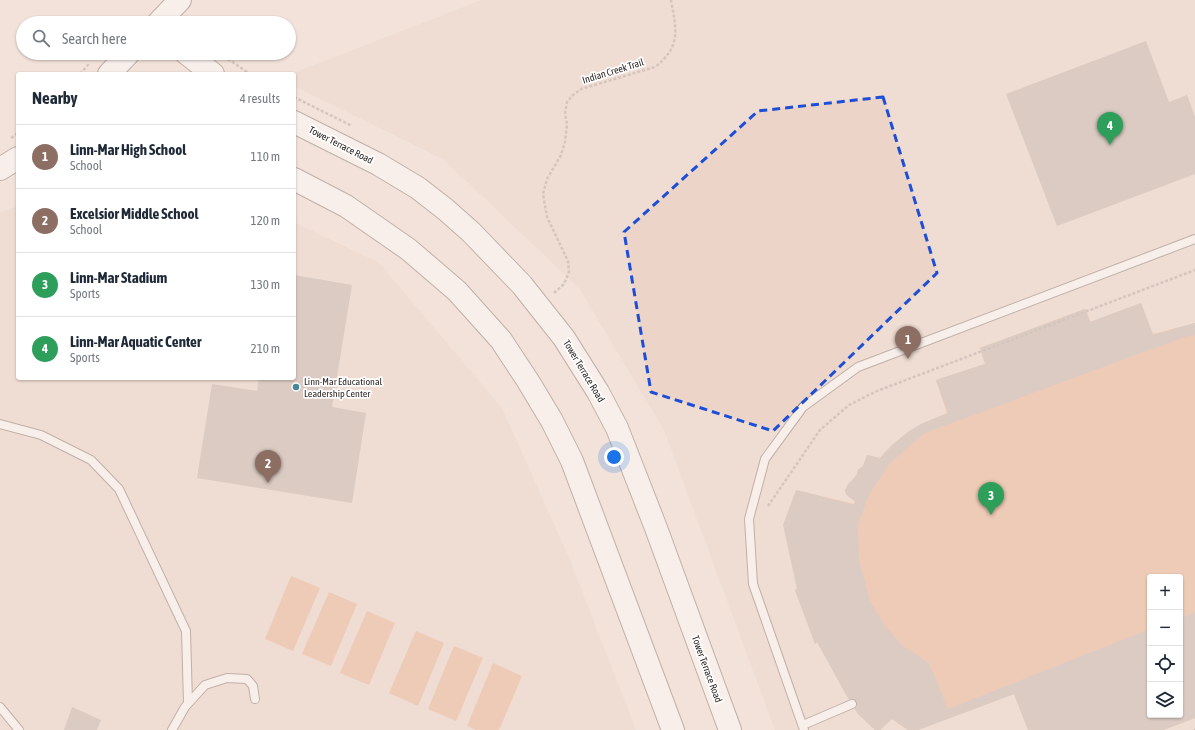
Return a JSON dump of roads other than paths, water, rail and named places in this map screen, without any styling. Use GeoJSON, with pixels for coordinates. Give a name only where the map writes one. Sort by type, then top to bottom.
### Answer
{"type":"FeatureCollection","features":[{"type":"Feature","properties":{"kind":"street"},"geometry":{"type":"LineString","coordinates":[[165,16],[180,0]]}},
{"type":"Feature","properties":{"kind":"street"},"geometry":{"type":"LineString","coordinates":[[204,60],[220,66]]}},
{"type":"Feature","properties":{"kind":"street","name":"Tower Terrace Road"},"geometry":{"type":"LineString","coordinates":[[296,123],[378,164],[418,188],[446,209],[522,284],[564,338],[598,392],[617,428],[656,528],[730,730]]}},
{"type":"Feature","properties":{"kind":"street"},"geometry":{"type":"LineString","coordinates":[[0,169],[16,159]]}},
{"type":"Feature","properties":{"kind":"street"},"geometry":{"type":"LineString","coordinates":[[296,180],[346,206],[408,249],[457,291],[501,340],[552,421],[572,461],[673,730]]}},
{"type":"Feature","properties":{"kind":"lane"},"geometry":{"type":"LineString","coordinates":[[852,704],[804,728],[753,584],[749,519],[765,459],[803,407],[858,367],[1195,238]]}},
{"type":"Feature","properties":{"kind":"lane"},"geometry":{"type":"LineString","coordinates":[[0,424],[41,435],[91,460],[119,489],[186,631],[188,703]]}},
{"type":"Feature","properties":{"kind":"lane"},"geometry":{"type":"LineString","coordinates":[[172,730],[185,707],[205,685],[227,678],[247,679],[253,686],[255,699]]}},
{"type":"Feature","properties":{"kind":"lane"},"geometry":{"type":"LineString","coordinates":[[0,707],[19,730]]}},
{"type":"Feature","properties":{"kind":"place","name":"Linn-Mar Aquatic Center"},"geometry":{"type":"Point","coordinates":[1110,145]}},
{"type":"Feature","properties":{"kind":"place","name":"Linn-Mar High School"},"geometry":{"type":"Point","coordinates":[908,359]}},
{"type":"Feature","properties":{"kind":"place","name":"Linn-Mar Educational Leadership Center"},"geometry":{"type":"Point","coordinates":[296,387]}},
{"type":"Feature","properties":{"kind":"place","name":"Excelsior Middle School"},"geometry":{"type":"Point","coordinates":[268,483]}},
{"type":"Feature","properties":{"kind":"place","name":"Linn-Mar Stadium"},"geometry":{"type":"Point","coordinates":[991,515]}}]}
